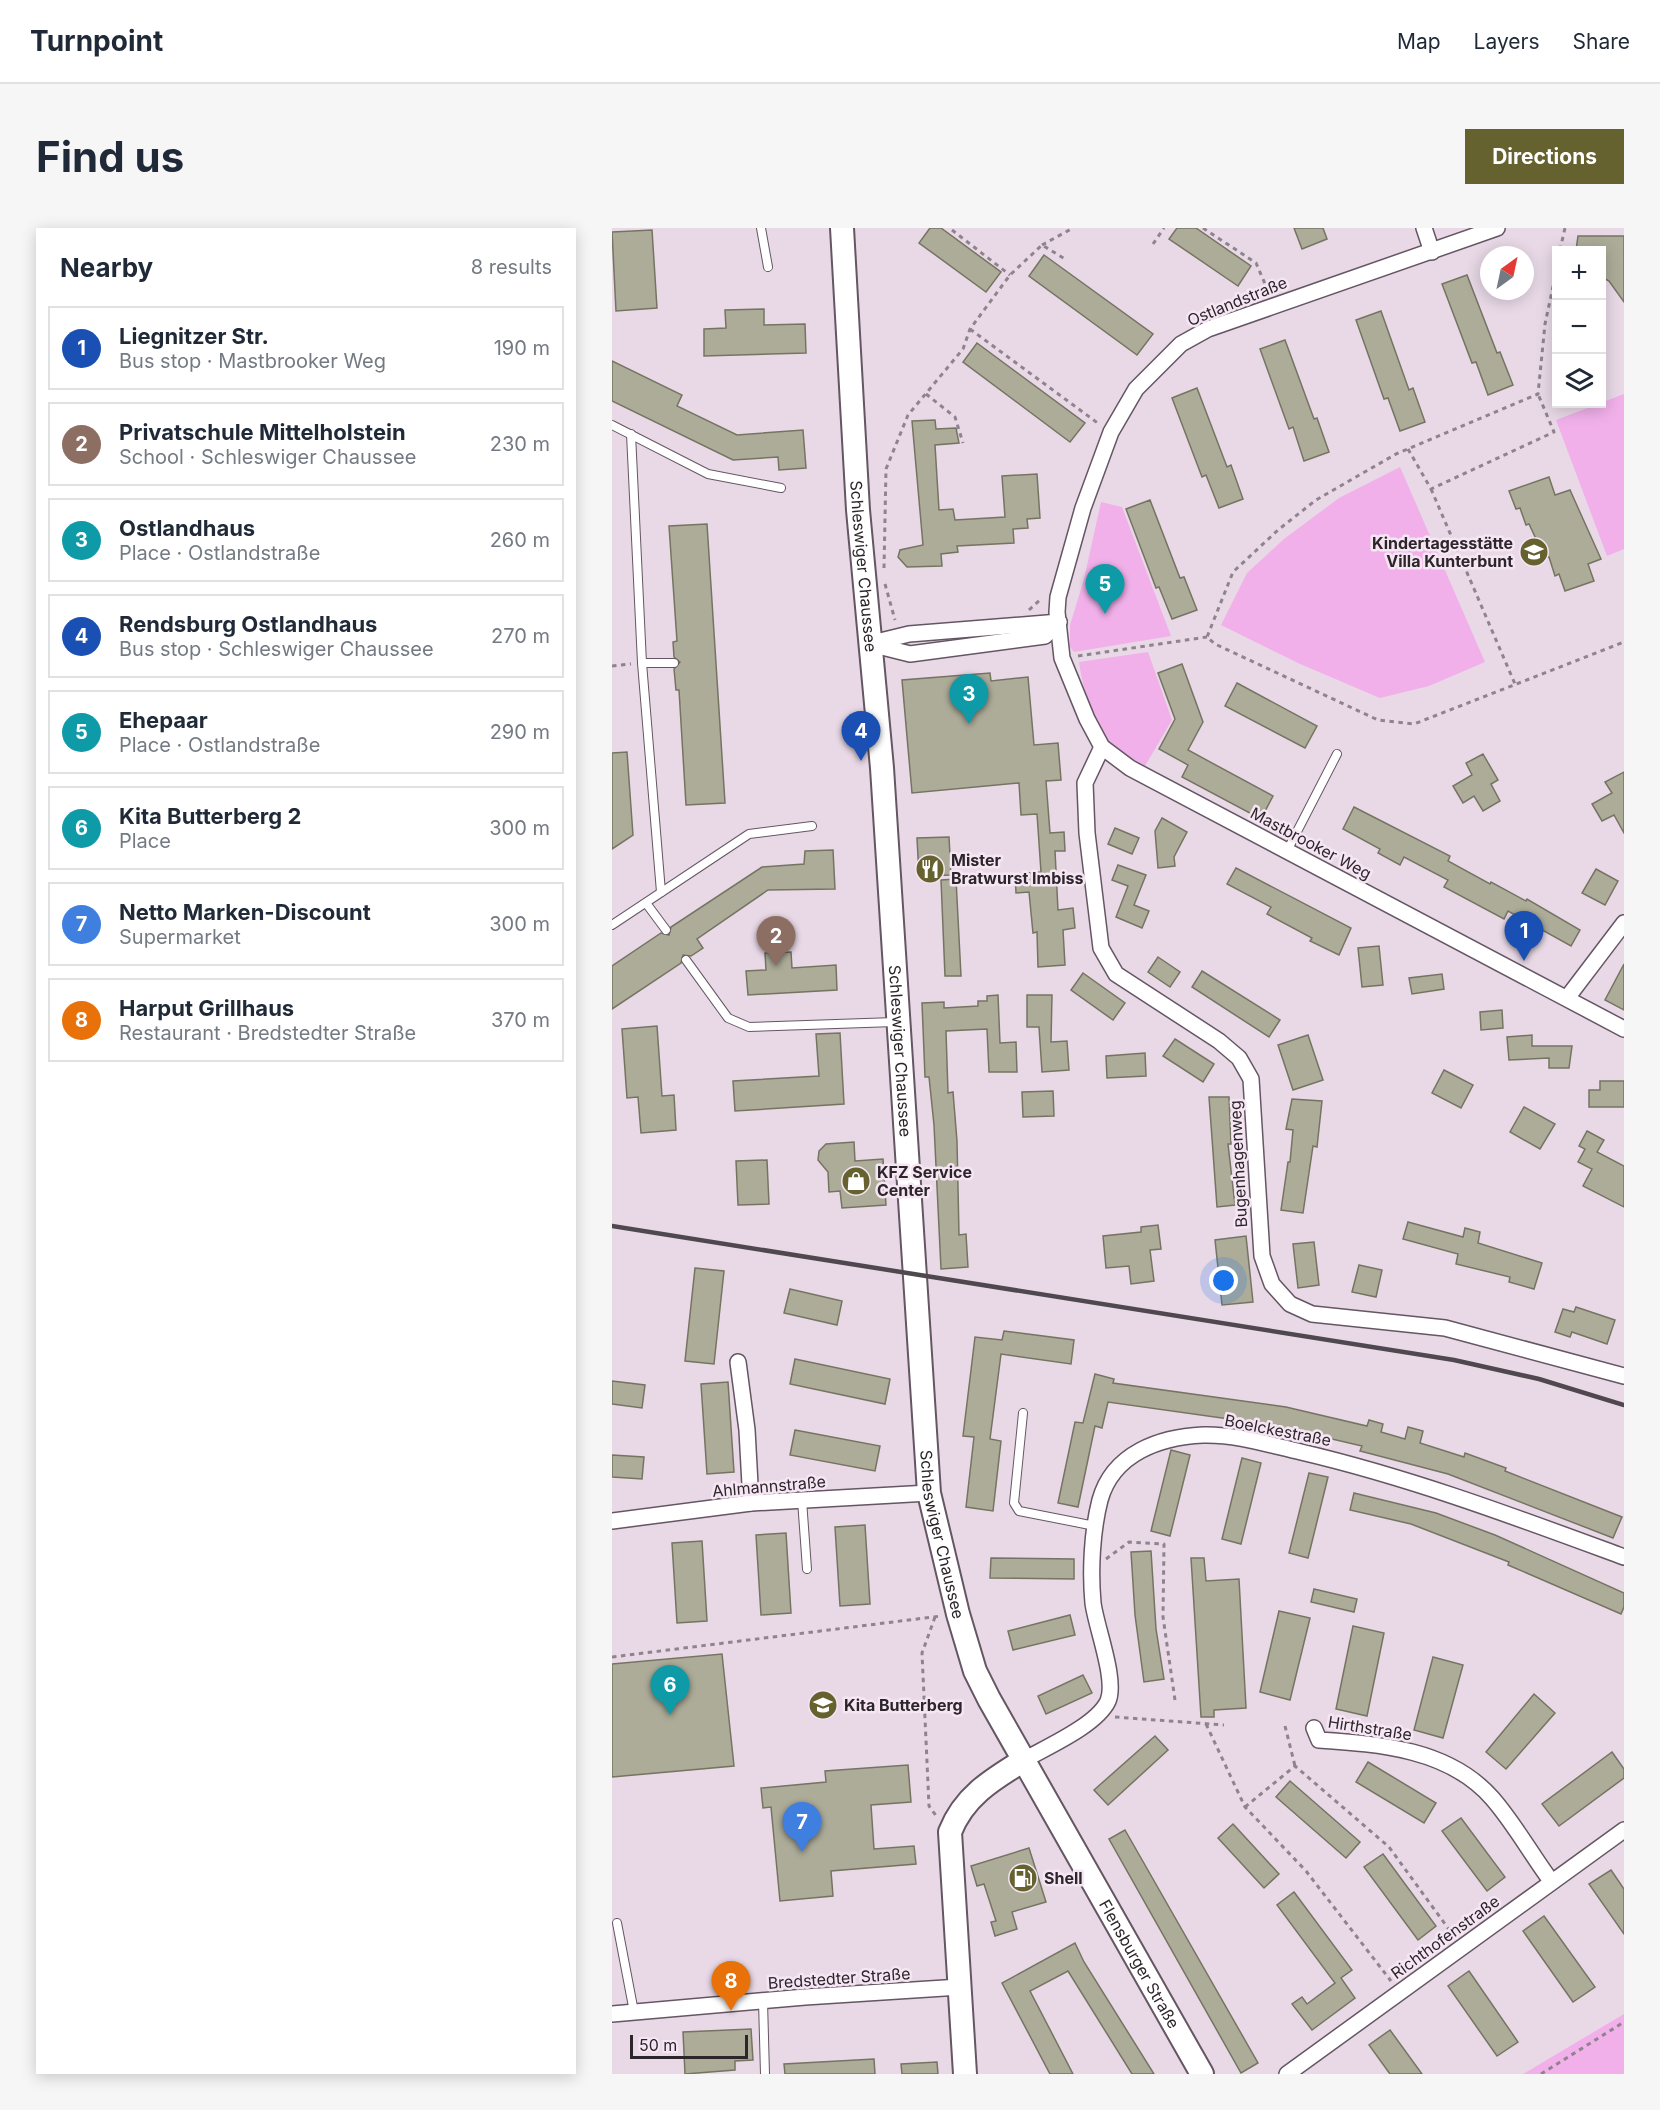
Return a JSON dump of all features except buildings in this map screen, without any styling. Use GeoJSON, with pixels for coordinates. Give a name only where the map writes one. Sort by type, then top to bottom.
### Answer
{"type":"FeatureCollection","features":[{"type":"Feature","properties":{"kind":"main road","name":"Schleswiger Chaussee"},"geometry":{"type":"LineString","coordinates":[[842,228],[858,510],[882,768],[897,1022],[930,1493],[958,1614],[975,1671],[1024,1760]]}},
{"type":"Feature","properties":{"kind":"main road"},"geometry":{"type":"LineString","coordinates":[[965,2074],[950,1832],[955,1818],[976,1792],[1024,1760]]}},
{"type":"Feature","properties":{"kind":"main road","name":"Flensburger Straße"},"geometry":{"type":"LineString","coordinates":[[1024,1760],[1202,2074]]}},
{"type":"Feature","properties":{"kind":"street"},"geometry":{"type":"LineString","coordinates":[[1424,228],[1432,252]]}},
{"type":"Feature","properties":{"kind":"street","name":"Ostlandstraße"},"geometry":{"type":"LineString","coordinates":[[1059,622],[1058,597],[1083,508],[1111,432],[1136,389],[1173,352],[1208,329],[1497,228]]}},
{"type":"Feature","properties":{"kind":"street"},"geometry":{"type":"LineString","coordinates":[[870,644],[909,634],[1059,622]]}},
{"type":"Feature","properties":{"kind":"street","name":"Mastbrooker Weg"},"geometry":{"type":"LineString","coordinates":[[1059,622],[1062,658],[1087,719],[1102,747],[1130,768],[1624,1029]]}},
{"type":"Feature","properties":{"kind":"street","name":"Bugenhagenweg"},"geometry":{"type":"LineString","coordinates":[[1102,747],[1085,783],[1087,832],[1101,948],[1116,974],[1219,1041],[1239,1058],[1251,1079],[1262,1256],[1272,1284],[1290,1304],[1312,1314],[1445,1328],[1624,1376]]}},
{"type":"Feature","properties":{"kind":"street"},"geometry":{"type":"LineString","coordinates":[[1566,999],[1624,922]]}},
{"type":"Feature","properties":{"kind":"street"},"geometry":{"type":"LineString","coordinates":[[738,1362],[747,1430],[751,1503]]}},
{"type":"Feature","properties":{"kind":"street","name":"Boelckestraße"},"geometry":{"type":"LineString","coordinates":[[1098,1716],[1109,1699],[1093,1601],[1093,1562],[1100,1499],[1114,1470],[1135,1452],[1160,1442],[1206,1435],[1250,1440],[1350,1464],[1472,1502],[1624,1557]]}},
{"type":"Feature","properties":{"kind":"street","name":"Ahlmannstraße"},"geometry":{"type":"LineString","coordinates":[[612,1521],[751,1503],[930,1493]]}},
{"type":"Feature","properties":{"kind":"street"},"geometry":{"type":"LineString","coordinates":[[1024,1760],[1098,1716]]}},
{"type":"Feature","properties":{"kind":"street","name":"Hirthstraße"},"geometry":{"type":"LineString","coordinates":[[1314,1728],[1319,1740],[1369,1743],[1407,1750],[1440,1761],[1462,1772],[1492,1798],[1551,1881]]}},
{"type":"Feature","properties":{"kind":"street","name":"Richthofenstraße"},"geometry":{"type":"LineString","coordinates":[[1287,2074],[1624,1830]]}},
{"type":"Feature","properties":{"kind":"street","name":"Bredstedter Straße"},"geometry":{"type":"LineString","coordinates":[[612,2014],[960,1987]]}},
{"type":"Feature","properties":{"kind":"lane"},"geometry":{"type":"LineString","coordinates":[[761,228],[768,267]]}},
{"type":"Feature","properties":{"kind":"lane"},"geometry":{"type":"LineString","coordinates":[[612,425],[708,474],[781,488]]}},
{"type":"Feature","properties":{"kind":"lane"},"geometry":{"type":"LineString","coordinates":[[631,434],[642,663],[660,892]]}},
{"type":"Feature","properties":{"kind":"lane"},"geometry":{"type":"LineString","coordinates":[[642,663],[674,663]]}},
{"type":"Feature","properties":{"kind":"lane"},"geometry":{"type":"LineString","coordinates":[[1287,850],[1337,754]]}},
{"type":"Feature","properties":{"kind":"lane"},"geometry":{"type":"LineString","coordinates":[[612,925],[749,834],[812,826]]}},
{"type":"Feature","properties":{"kind":"lane"},"geometry":{"type":"LineString","coordinates":[[646,903],[666,930]]}},
{"type":"Feature","properties":{"kind":"lane"},"geometry":{"type":"LineString","coordinates":[[686,960],[728,1018],[749,1027],[897,1022]]}},
{"type":"Feature","properties":{"kind":"lane"},"geometry":{"type":"LineString","coordinates":[[1023,1413],[1014,1494],[1014,1503],[1019,1511],[1096,1526]]}},
{"type":"Feature","properties":{"kind":"lane"},"geometry":{"type":"LineString","coordinates":[[802,1500],[807,1569]]}},
{"type":"Feature","properties":{"kind":"lane"},"geometry":{"type":"LineString","coordinates":[[617,1923],[634,2012]]}},
{"type":"Feature","properties":{"kind":"lane"},"geometry":{"type":"LineString","coordinates":[[762,2001],[765,2074]]}},
{"type":"Feature","properties":{"kind":"path"},"geometry":{"type":"LineString","coordinates":[[895,620],[884,578],[886,469],[908,415],[963,349],[970,329],[1010,275],[1042,245],[1073,228]]}},
{"type":"Feature","properties":{"kind":"path"},"geometry":{"type":"LineString","coordinates":[[1153,244],[1164,228]]}},
{"type":"Feature","properties":{"kind":"path"},"geometry":{"type":"LineString","coordinates":[[1203,228],[1256,263],[1269,294]]}},
{"type":"Feature","properties":{"kind":"path"},"geometry":{"type":"LineString","coordinates":[[1561,246],[1565,228]]}},
{"type":"Feature","properties":{"kind":"path"},"geometry":{"type":"LineString","coordinates":[[952,230],[1010,275]]}},
{"type":"Feature","properties":{"kind":"path"},"geometry":{"type":"LineString","coordinates":[[1042,245],[1065,259]]}},
{"type":"Feature","properties":{"kind":"path"},"geometry":{"type":"LineString","coordinates":[[1431,489],[1554,432],[1538,394],[1545,324],[1552,291]]}},
{"type":"Feature","properties":{"kind":"path"},"geometry":{"type":"LineString","coordinates":[[970,329],[1102,426],[1099,433]]}},
{"type":"Feature","properties":{"kind":"path"},"geometry":{"type":"LineString","coordinates":[[926,394],[955,417],[963,443]]}},
{"type":"Feature","properties":{"kind":"path"},"geometry":{"type":"LineString","coordinates":[[1207,637],[1233,572],[1316,500],[1408,449],[1538,394]]}},
{"type":"Feature","properties":{"kind":"path"},"geometry":{"type":"LineString","coordinates":[[1408,449],[1431,489],[1515,684]]}},
{"type":"Feature","properties":{"kind":"path"},"geometry":{"type":"LineString","coordinates":[[1020,613],[1030,609],[1045,595]]}},
{"type":"Feature","properties":{"kind":"path"},"geometry":{"type":"LineString","coordinates":[[867,621],[906,620]]}},
{"type":"Feature","properties":{"kind":"path"},"geometry":{"type":"LineString","coordinates":[[1070,657],[1207,637],[1215,644],[1378,720],[1414,724],[1624,642]]}},
{"type":"Feature","properties":{"kind":"path"},"geometry":{"type":"LineString","coordinates":[[612,666],[642,663]]}},
{"type":"Feature","properties":{"kind":"path"},"geometry":{"type":"LineString","coordinates":[[1093,1562],[1106,1559],[1129,1542],[1164,1544],[1163,1617],[1175,1700]]}},
{"type":"Feature","properties":{"kind":"path"},"geometry":{"type":"LineString","coordinates":[[612,1657],[958,1614]]}},
{"type":"Feature","properties":{"kind":"path"},"geometry":{"type":"LineString","coordinates":[[935,1617],[922,1653],[929,1806],[950,1832]]}},
{"type":"Feature","properties":{"kind":"path"},"geometry":{"type":"LineString","coordinates":[[1098,1716],[1224,1725]]}},
{"type":"Feature","properties":{"kind":"path"},"geometry":{"type":"LineString","coordinates":[[1206,1724],[1245,1808],[1306,1871],[1400,1992]]}},
{"type":"Feature","properties":{"kind":"path"},"geometry":{"type":"LineString","coordinates":[[1285,1726],[1295,1766],[1389,1847],[1462,1948]]}},
{"type":"Feature","properties":{"kind":"path"},"geometry":{"type":"LineString","coordinates":[[1245,1808],[1295,1766]]}},
{"type":"Feature","properties":{"kind":"path"},"geometry":{"type":"LineString","coordinates":[[1541,2074],[1624,2022]]}},
{"type":"Feature","properties":{"kind":"shaded area"},"geometry":{"type":"Polygon","coordinates":[[[1624,394],[1624,549],[1607,556],[1556,420],[1587,408],[1606,408],[1606,401],[1624,394]]]}},
{"type":"Feature","properties":{"kind":"shaded area"},"geometry":{"type":"Polygon","coordinates":[[[1400,467],[1485,662],[1429,686],[1380,698],[1300,664],[1221,625],[1247,573],[1284,539],[1339,498],[1400,467]]]}},
{"type":"Feature","properties":{"kind":"shaded area"},"geometry":{"type":"Polygon","coordinates":[[[1101,502],[1122,507],[1171,636],[1074,652],[1070,647],[1070,625],[1084,579],[1101,502]]]}},
{"type":"Feature","properties":{"kind":"shaded area"},"geometry":{"type":"Polygon","coordinates":[[[1148,652],[1172,720],[1145,766],[1121,754],[1104,734],[1092,711],[1079,662],[1148,652]]]}},
{"type":"Feature","properties":{"kind":"shaded area"},"geometry":{"type":"Polygon","coordinates":[[[1624,2014],[1624,2074],[1523,2074],[1624,2014]]]}},
{"type":"Feature","properties":{"kind":"railway"},"geometry":{"type":"LineString","coordinates":[[612,1226],[1454,1360],[1539,1379],[1624,1405]]}},
{"type":"Feature","properties":{"kind":"place","name":"Kindertagesstätte Villa Kunterbunt"},"geometry":{"type":"Point","coordinates":[1534,552]}},
{"type":"Feature","properties":{"kind":"place","name":"Ehepaar"},"geometry":{"type":"Point","coordinates":[1105,614]}},
{"type":"Feature","properties":{"kind":"place","name":"Ostlandhaus"},"geometry":{"type":"Point","coordinates":[969,724]}},
{"type":"Feature","properties":{"kind":"place","name":"Rendsburg Ostlandhaus"},"geometry":{"type":"Point","coordinates":[861,761]}},
{"type":"Feature","properties":{"kind":"place","name":"Mister Bratwurst Imbiss"},"geometry":{"type":"Point","coordinates":[930,869]}},
{"type":"Feature","properties":{"kind":"place","name":"Liegnitzer Str."},"geometry":{"type":"Point","coordinates":[1524,961]}},
{"type":"Feature","properties":{"kind":"place","name":"Privatschule Mittelholstein"},"geometry":{"type":"Point","coordinates":[776,966]}},
{"type":"Feature","properties":{"kind":"place","name":"KFZ Service Center"},"geometry":{"type":"Point","coordinates":[856,1181]}},
{"type":"Feature","properties":{"kind":"place","name":"Kita Butterberg"},"geometry":{"type":"Point","coordinates":[823,1705]}},
{"type":"Feature","properties":{"kind":"place","name":"Kita Butterberg 2"},"geometry":{"type":"Point","coordinates":[670,1715]}},
{"type":"Feature","properties":{"kind":"place","name":"Netto Marken-Discount"},"geometry":{"type":"Point","coordinates":[802,1852]}},
{"type":"Feature","properties":{"kind":"place","name":"Shell"},"geometry":{"type":"Point","coordinates":[1023,1878]}},
{"type":"Feature","properties":{"kind":"place","name":"Harput Grillhaus"},"geometry":{"type":"Point","coordinates":[731,2011]}}]}
